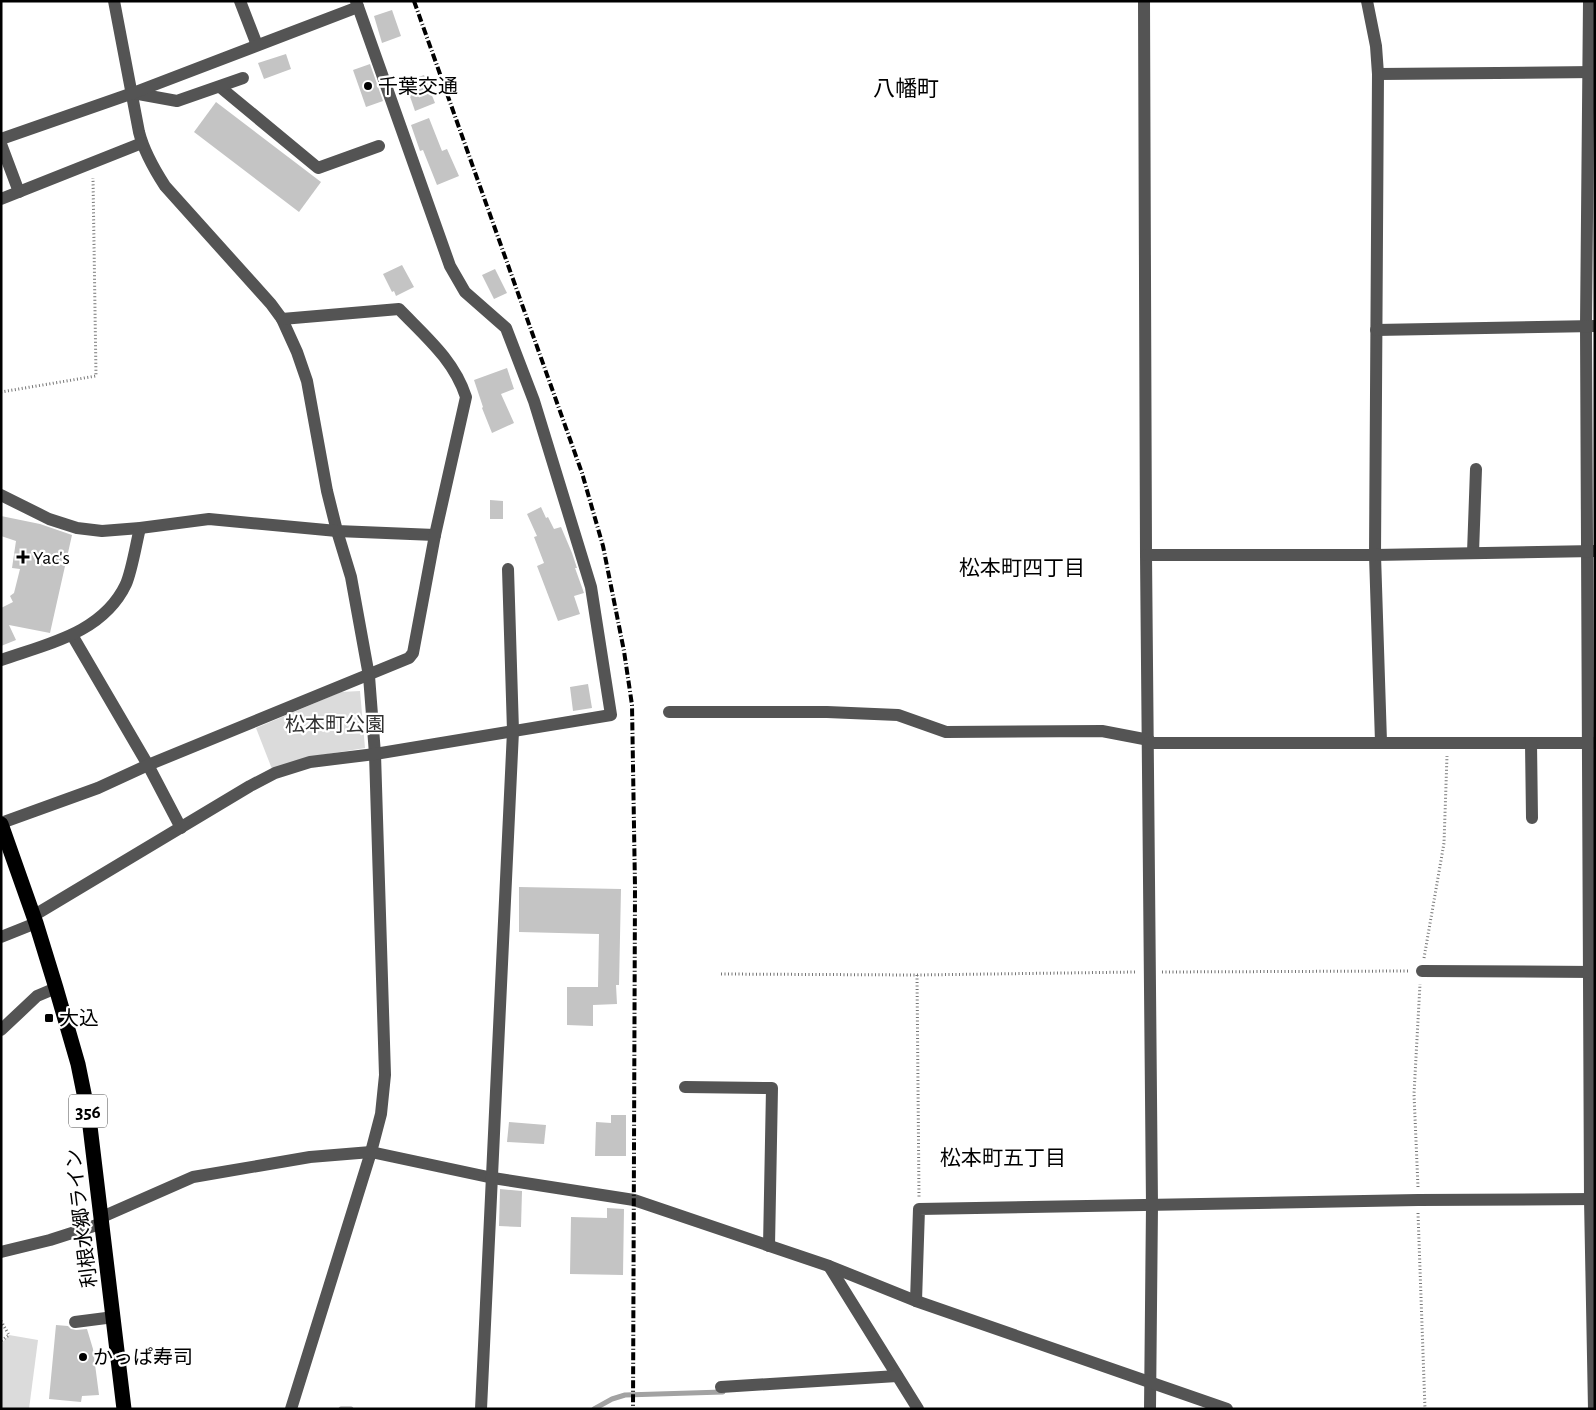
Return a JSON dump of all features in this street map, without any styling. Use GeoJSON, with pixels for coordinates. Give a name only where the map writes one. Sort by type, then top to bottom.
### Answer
{"type":"FeatureCollection","features":[{"type":"Feature","properties":{"kind":"highway","name":"利根水郷ライン"},"geometry":{"type":"LineString","coordinates":[[1,824],[35,919],[56,988],[78,1064],[90,1118],[124,1409]]}},
{"type":"Feature","properties":{"kind":"street"},"geometry":{"type":"LineString","coordinates":[[114,1],[142,143],[154,170],[271,304],[282,319],[297,352],[307,381],[327,491],[351,577],[369,676],[375,754],[385,1075],[381,1114],[372,1152],[291,1409]]}},
{"type":"Feature","properties":{"kind":"street"},"geometry":{"type":"LineString","coordinates":[[240,1],[257,44]]}},
{"type":"Feature","properties":{"kind":"street"},"geometry":{"type":"LineString","coordinates":[[1144,1],[1146,555],[1152,1205],[1150,1409]]}},
{"type":"Feature","properties":{"kind":"street"},"geometry":{"type":"LineString","coordinates":[[1368,1],[1376,46],[1378,74],[1375,555],[1380,742]]}},
{"type":"Feature","properties":{"kind":"street"},"geometry":{"type":"LineString","coordinates":[[1589,1],[1592,72],[1590,326],[1594,1409]]}},
{"type":"Feature","properties":{"kind":"street"},"geometry":{"type":"LineString","coordinates":[[1,139],[133,93],[357,4],[450,266],[465,292],[506,328],[534,401],[591,587],[611,715],[375,754],[310,762],[283,770],[250,786],[35,919],[1,937]]}},
{"type":"Feature","properties":{"kind":"street"},"geometry":{"type":"LineString","coordinates":[[1378,74],[1592,72]]}},
{"type":"Feature","properties":{"kind":"street"},"geometry":{"type":"LineString","coordinates":[[133,93],[177,101],[243,78]]}},
{"type":"Feature","properties":{"kind":"street"},"geometry":{"type":"LineString","coordinates":[[220,87],[318,168],[379,146]]}},
{"type":"Feature","properties":{"kind":"street"},"geometry":{"type":"LineString","coordinates":[[1,199],[142,143]]}},
{"type":"Feature","properties":{"kind":"street"},"geometry":{"type":"LineString","coordinates":[[1,144],[19,192]]}},
{"type":"Feature","properties":{"kind":"street"},"geometry":{"type":"LineString","coordinates":[[1,824],[98,788],[148,765],[369,676],[409,658],[413,654],[435,535],[466,397],[462,384],[453,368],[399,309],[282,319]]}},
{"type":"Feature","properties":{"kind":"street"},"geometry":{"type":"LineString","coordinates":[[1376,330],[1590,326]]}},
{"type":"Feature","properties":{"kind":"street"},"geometry":{"type":"LineString","coordinates":[[1473,553],[1476,469]]}},
{"type":"Feature","properties":{"kind":"street"},"geometry":{"type":"LineString","coordinates":[[1,495],[49,520],[77,528],[102,531],[140,528],[209,518],[337,530],[435,535]]}},
{"type":"Feature","properties":{"kind":"street"},"geometry":{"type":"LineString","coordinates":[[1,660],[72,635],[90,625],[112,606],[126,583],[140,528]]}},
{"type":"Feature","properties":{"kind":"street"},"geometry":{"type":"LineString","coordinates":[[1146,555],[1375,555],[1591,551]]}},
{"type":"Feature","properties":{"kind":"street"},"geometry":{"type":"LineString","coordinates":[[481,1409],[513,731],[508,570]]}},
{"type":"Feature","properties":{"kind":"street"},"geometry":{"type":"LineString","coordinates":[[72,635],[148,765],[182,828]]}},
{"type":"Feature","properties":{"kind":"street"},"geometry":{"type":"LineString","coordinates":[[669,712],[898,714],[946,732],[1102,730],[1149,741],[1592,743]]}},
{"type":"Feature","properties":{"kind":"street"},"geometry":{"type":"LineString","coordinates":[[1531,743],[1532,818]]}},
{"type":"Feature","properties":{"kind":"street"},"geometry":{"type":"LineString","coordinates":[[1422,971],[1592,972]]}},
{"type":"Feature","properties":{"kind":"street"},"geometry":{"type":"LineString","coordinates":[[1,1030],[37,996],[56,988]]}},
{"type":"Feature","properties":{"kind":"street"},"geometry":{"type":"LineString","coordinates":[[686,1087],[772,1088],[769,1246]]}},
{"type":"Feature","properties":{"kind":"street"},"geometry":{"type":"LineString","coordinates":[[1,1252],[50,1240],[102,1220],[193,1177],[310,1157],[372,1152],[493,1178],[634,1200],[829,1266],[916,1301],[1227,1409]]}},
{"type":"Feature","properties":{"kind":"street"},"geometry":{"type":"LineString","coordinates":[[916,1301],[918,1209],[1418,1200],[1592,1199]]}},
{"type":"Feature","properties":{"kind":"street"},"geometry":{"type":"LineString","coordinates":[[829,1266],[918,1409]]}},
{"type":"Feature","properties":{"kind":"street"},"geometry":{"type":"LineString","coordinates":[[75,1322],[114,1318]]}},
{"type":"Feature","properties":{"kind":"street"},"geometry":{"type":"LineString","coordinates":[[721,1388],[897,1376]]}},
{"type":"Feature","properties":{"kind":"path"},"geometry":{"type":"LineString","coordinates":[[1,392],[96,376],[93,163]]}},
{"type":"Feature","properties":{"kind":"path"},"geometry":{"type":"LineString","coordinates":[[1425,1409],[1414,1094],[1422,971],[1444,843],[1447,742]]}},
{"type":"Feature","properties":{"kind":"path"},"geometry":{"type":"LineString","coordinates":[[721,974],[917,975],[1422,971]]}},
{"type":"Feature","properties":{"kind":"path"},"geometry":{"type":"LineString","coordinates":[[917,975],[918,1209]]}},
{"type":"Feature","properties":{"kind":"path"},"geometry":{"type":"LineString","coordinates":[[1,1321],[9,1336],[1,1341]]}},
{"type":"Feature","properties":{"kind":"green space","name":"松本町公園"},"geometry":{"type":"Polygon","coordinates":[[[360,691],[365,748],[309,757],[272,769],[256,728],[341,692],[360,691]]]}},
{"type":"Feature","properties":{"kind":"green space"},"geometry":{"type":"Polygon","coordinates":[[[9,1335],[38,1340],[29,1409],[1,1409],[1,1344],[9,1335]]]}},
{"type":"Feature","properties":{"kind":"building"},"geometry":{"type":"Polygon","coordinates":[[[392,10],[401,36],[382,43],[374,16],[392,10]]]}},
{"type":"Feature","properties":{"kind":"building"},"geometry":{"type":"Polygon","coordinates":[[[286,54],[291,69],[264,79],[258,63],[286,54]]]}},
{"type":"Feature","properties":{"kind":"building"},"geometry":{"type":"Polygon","coordinates":[[[370,64],[383,101],[366,107],[353,70],[370,64]]]}},
{"type":"Feature","properties":{"kind":"building"},"geometry":{"type":"Polygon","coordinates":[[[424,75],[435,103],[415,111],[405,82],[424,75]]]}},
{"type":"Feature","properties":{"kind":"building"},"geometry":{"type":"Polygon","coordinates":[[[216,102],[321,182],[299,212],[194,132],[216,102]]]}},
{"type":"Feature","properties":{"kind":"building"},"geometry":{"type":"Polygon","coordinates":[[[429,118],[442,151],[447,149],[459,176],[437,185],[423,150],[420,151],[411,125],[429,118]]]}},
{"type":"Feature","properties":{"kind":"building"},"geometry":{"type":"Polygon","coordinates":[[[402,265],[414,287],[396,296],[383,274],[402,265]]]}},
{"type":"Feature","properties":{"kind":"building"},"geometry":{"type":"Polygon","coordinates":[[[495,269],[507,293],[494,299],[482,275],[495,269]]]}},
{"type":"Feature","properties":{"kind":"building"},"geometry":{"type":"Polygon","coordinates":[[[507,368],[514,389],[501,394],[514,423],[492,433],[474,380],[507,368]]]}},
{"type":"Feature","properties":{"kind":"building"},"geometry":{"type":"Polygon","coordinates":[[[490,500],[503,501],[503,519],[490,519],[490,500]]]}},
{"type":"Feature","properties":{"kind":"building"},"geometry":{"type":"Polygon","coordinates":[[[541,507],[554,529],[561,527],[572,553],[584,593],[574,596],[580,614],[558,621],[537,566],[544,563],[534,537],[537,536],[527,514],[541,507]]]}},
{"type":"Feature","properties":{"kind":"building"},"geometry":{"type":"Polygon","coordinates":[[[1,516],[40,524],[72,535],[50,633],[9,625],[16,640],[1,646],[1,608],[13,602],[10,596],[14,593],[20,569],[12,568],[16,541],[1,536],[1,516]]]}},
{"type":"Feature","properties":{"kind":"building"},"geometry":{"type":"Polygon","coordinates":[[[588,684],[592,708],[573,711],[570,687],[588,684]]]}},
{"type":"Feature","properties":{"kind":"building"},"geometry":{"type":"Polygon","coordinates":[[[519,887],[621,889],[619,985],[616,985],[617,1004],[593,1005],[593,1026],[567,1025],[567,987],[598,987],[599,934],[519,932],[519,887]]]}},
{"type":"Feature","properties":{"kind":"building"},"geometry":{"type":"Polygon","coordinates":[[[611,1115],[626,1115],[626,1156],[595,1156],[596,1122],[611,1123],[611,1115]]]}},
{"type":"Feature","properties":{"kind":"building"},"geometry":{"type":"Polygon","coordinates":[[[509,1122],[546,1125],[544,1144],[507,1142],[509,1122]]]}},
{"type":"Feature","properties":{"kind":"building"},"geometry":{"type":"Polygon","coordinates":[[[500,1189],[522,1191],[521,1227],[499,1226],[500,1189]]]}},
{"type":"Feature","properties":{"kind":"building"},"geometry":{"type":"Polygon","coordinates":[[[607,1208],[624,1209],[623,1275],[570,1274],[571,1217],[607,1218],[607,1208]]]}},
{"type":"Feature","properties":{"kind":"building"},"geometry":{"type":"Polygon","coordinates":[[[56,1325],[68,1326],[76,1330],[87,1329],[93,1349],[99,1395],[82,1396],[81,1402],[49,1399],[56,1325]]]}},
{"type":"Feature","properties":{"kind":"waterway"},"geometry":{"type":"LineString","coordinates":[[594,1409],[612,1399],[625,1395],[723,1392]]}},
{"type":"Feature","properties":{"kind":"waterway"},"geometry":{"type":"LineString","coordinates":[[341,1409],[351,1409]]}},
{"type":"Feature","properties":{"kind":"railway"},"geometry":{"type":"LineString","coordinates":[[414,1],[582,473],[603,546],[624,651],[632,705],[635,887],[633,1409]]}},
{"type":"Feature","properties":{"kind":"place","name":"千葉交通"},"geometry":{"type":"Point","coordinates":[368,86]}},
{"type":"Feature","properties":{"kind":"place","name":"Yac's"},"geometry":{"type":"Point","coordinates":[23,557]}},
{"type":"Feature","properties":{"kind":"place","name":"大込"},"geometry":{"type":"Point","coordinates":[49,1018]}},
{"type":"Feature","properties":{"kind":"place","name":"かっぱ寿司"},"geometry":{"type":"Point","coordinates":[83,1357]}},
{"type":"Feature","properties":{"kind":"district","name":"八幡町"},"geometry":{"type":"Point","coordinates":[906,88]}},
{"type":"Feature","properties":{"kind":"district","name":"松本町四丁目"},"geometry":{"type":"Point","coordinates":[1022,568]}},
{"type":"Feature","properties":{"kind":"district","name":"松本町五丁目"},"geometry":{"type":"Point","coordinates":[1003,1158]}}]}
